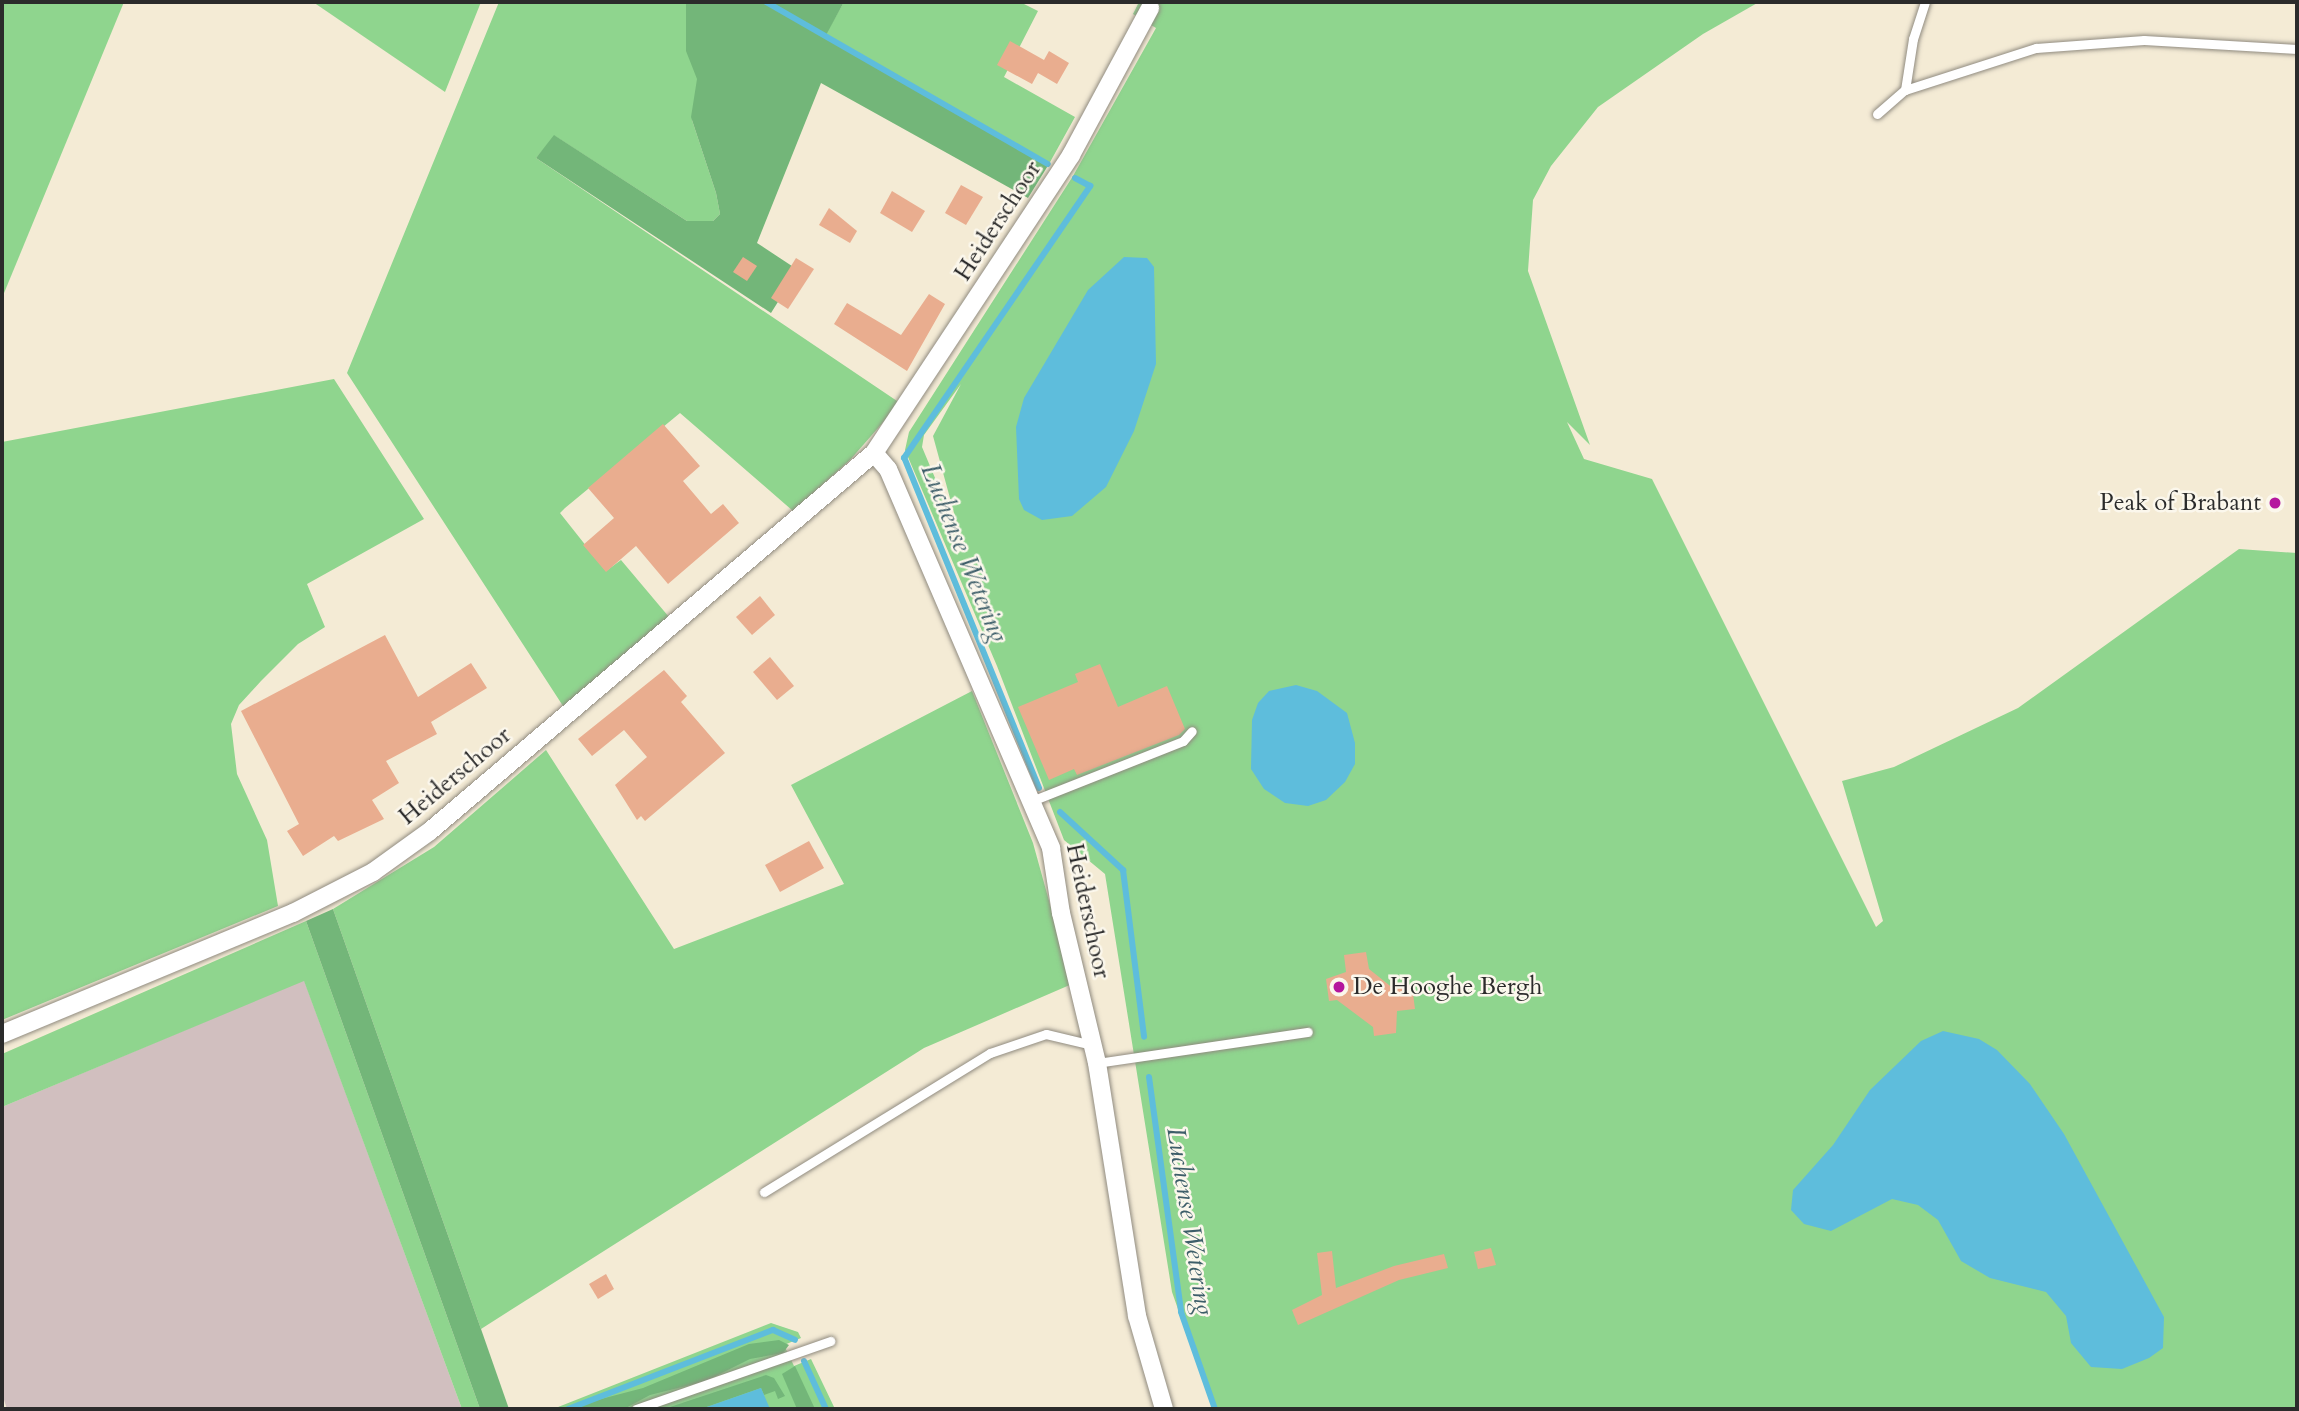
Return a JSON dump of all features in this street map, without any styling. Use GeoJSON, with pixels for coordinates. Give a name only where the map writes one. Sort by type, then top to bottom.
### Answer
{"type":"FeatureCollection","features":[{"type":"Feature","properties":{"kind":"street","name":"Heiderschoor"},"geometry":{"type":"LineString","coordinates":[[2,1034],[293,913],[373,872],[440,822],[874,453],[1071,155],[1150,8]]}},
{"type":"Feature","properties":{"kind":"street","name":"Heiderschoor"},"geometry":{"type":"LineString","coordinates":[[874,453],[888,469],[1034,800],[1051,848],[1061,913],[1095,1054],[1137,1316],[1164,1409]]}},
{"type":"Feature","properties":{"kind":"lane"},"geometry":{"type":"LineString","coordinates":[[1905,90],[1913,39],[1925,2]]}},
{"type":"Feature","properties":{"kind":"lane"},"geometry":{"type":"LineString","coordinates":[[1877,114],[1905,90],[2036,48],[2144,40],[2297,49]]}},
{"type":"Feature","properties":{"kind":"lane"},"geometry":{"type":"LineString","coordinates":[[1034,800],[1183,741],[1192,731]]}},
{"type":"Feature","properties":{"kind":"lane"},"geometry":{"type":"LineString","coordinates":[[764,1192],[990,1053],[1046,1034],[1095,1054],[1308,1031]]}},
{"type":"Feature","properties":{"kind":"lane"},"geometry":{"type":"LineString","coordinates":[[636,1409],[830,1341]]}},
{"type":"Feature","properties":{"kind":"shaded area"},"geometry":{"type":"Polygon","coordinates":[[[304,980],[462,1409],[7,1409],[2,1394],[2,1107],[304,980]]]}},
{"type":"Feature","properties":{"kind":"green space"},"geometry":{"type":"Polygon","coordinates":[[[2,2],[124,2],[2,298],[2,2]]]}},
{"type":"Feature","properties":{"kind":"green space"},"geometry":{"type":"Polygon","coordinates":[[[313,2],[481,2],[445,92],[313,2]]]}},
{"type":"Feature","properties":{"kind":"green space"},"geometry":{"type":"Polygon","coordinates":[[[499,2],[809,2],[692,120],[716,193],[720,214],[713,221],[687,221],[555,136],[536,158],[900,403],[850,460],[793,511],[680,413],[565,508],[560,513],[606,571],[621,560],[669,617],[563,706],[347,373],[499,2]]]}},
{"type":"Feature","properties":{"kind":"green space"},"geometry":{"type":"Polygon","coordinates":[[[686,2],[844,2],[825,37],[1049,164],[1028,198],[821,83],[757,243],[798,270],[771,313],[536,158],[554,135],[687,221],[713,221],[720,214],[716,193],[691,117],[697,79],[686,51],[686,2]]]}},
{"type":"Feature","properties":{"kind":"green space"},"geometry":{"type":"Polygon","coordinates":[[[844,2],[1020,2],[1038,11],[1004,77],[1075,117],[1049,164],[824,37],[844,2]]]}},
{"type":"Feature","properties":{"kind":"green space"},"geometry":{"type":"Polygon","coordinates":[[[1134,2],[1759,2],[1703,34],[1598,107],[1551,166],[1533,200],[1528,271],[1590,445],[1567,422],[1584,459],[1652,479],[1876,927],[1883,921],[1842,781],[1894,767],[2018,708],[2239,549],[2297,553],[2297,1409],[1213,1409],[1172,1292],[1105,874],[1064,840],[997,666],[905,450],[909,432],[1073,176],[1156,28],[1133,14],[1138,4],[1134,2]],[[961,384],[924,435],[922,447],[962,542],[933,436],[961,384]]]}},
{"type":"Feature","properties":{"kind":"green space"},"geometry":{"type":"Polygon","coordinates":[[[334,379],[424,519],[307,584],[325,627],[298,644],[261,681],[239,705],[231,724],[237,774],[267,840],[278,906],[2,1020],[2,442],[334,379]]]}},
{"type":"Feature","properties":{"kind":"green space"},"geometry":{"type":"Polygon","coordinates":[[[972,691],[1033,843],[1072,984],[924,1048],[481,1329],[333,909],[434,847],[546,750],[674,949],[844,884],[791,785],[972,691]]]}},
{"type":"Feature","properties":{"kind":"green space"},"geometry":{"type":"Polygon","coordinates":[[[333,909],[509,1409],[480,1409],[306,921],[333,909]]]}},
{"type":"Feature","properties":{"kind":"green space"},"geometry":{"type":"Polygon","coordinates":[[[306,921],[480,1409],[462,1409],[304,981],[2,1107],[2,1054],[306,921]]]}},
{"type":"Feature","properties":{"kind":"green space"},"geometry":{"type":"Polygon","coordinates":[[[771,1323],[798,1332],[801,1338],[784,1345],[794,1366],[811,1359],[835,1409],[553,1409],[771,1323]]]}},
{"type":"Feature","properties":{"kind":"green space"},"geometry":{"type":"Polygon","coordinates":[[[779,1340],[789,1345],[783,1353],[750,1359],[706,1381],[650,1395],[624,1409],[563,1409],[643,1388],[749,1344],[779,1340]]]}},
{"type":"Feature","properties":{"kind":"green space"},"geometry":{"type":"Polygon","coordinates":[[[795,1366],[815,1409],[797,1409],[782,1374],[795,1366]]]}},
{"type":"Feature","properties":{"kind":"green space"},"geometry":{"type":"Polygon","coordinates":[[[766,1375],[774,1378],[785,1396],[778,1399],[775,1391],[764,1395],[761,1388],[701,1409],[664,1409],[766,1375]]]}},
{"type":"Feature","properties":{"kind":"water"},"geometry":{"type":"Polygon","coordinates":[[[1124,257],[1147,258],[1154,267],[1156,364],[1134,431],[1106,487],[1072,516],[1042,520],[1024,510],[1019,499],[1016,427],[1024,398],[1088,290],[1124,257]]]}},
{"type":"Feature","properties":{"kind":"water"},"geometry":{"type":"Polygon","coordinates":[[[1296,685],[1317,691],[1347,713],[1355,743],[1355,764],[1345,782],[1326,800],[1308,806],[1285,803],[1264,789],[1251,769],[1252,720],[1258,703],[1269,691],[1296,685]]]}},
{"type":"Feature","properties":{"kind":"water"},"geometry":{"type":"Polygon","coordinates":[[[1943,1031],[1979,1039],[1997,1050],[2030,1084],[2064,1134],[2164,1317],[2163,1348],[2149,1358],[2122,1369],[2091,1367],[2071,1343],[2066,1316],[2046,1292],[1990,1278],[1961,1261],[1938,1220],[1918,1205],[1892,1199],[1831,1231],[1804,1224],[1791,1210],[1793,1190],[1833,1145],[1870,1090],[1921,1041],[1943,1031]]]}},
{"type":"Feature","properties":{"kind":"water"},"geometry":{"type":"Polygon","coordinates":[[[761,1388],[770,1409],[701,1409],[761,1388]]]}},
{"type":"Feature","properties":{"kind":"building"},"geometry":{"type":"Polygon","coordinates":[[[1010,41],[1044,60],[1049,51],[1069,63],[1057,84],[1038,73],[1032,84],[997,65],[1010,41]]]}},
{"type":"Feature","properties":{"kind":"building"},"geometry":{"type":"Polygon","coordinates":[[[961,185],[983,197],[966,225],[945,213],[961,185]]]}},
{"type":"Feature","properties":{"kind":"building"},"geometry":{"type":"Polygon","coordinates":[[[892,191],[925,211],[912,232],[880,213],[892,191]]]}},
{"type":"Feature","properties":{"kind":"building"},"geometry":{"type":"Polygon","coordinates":[[[829,208],[857,231],[850,243],[819,225],[829,208]]]}},
{"type":"Feature","properties":{"kind":"building"},"geometry":{"type":"Polygon","coordinates":[[[743,257],[757,266],[747,281],[733,272],[743,257]]]}},
{"type":"Feature","properties":{"kind":"building"},"geometry":{"type":"Polygon","coordinates":[[[796,258],[814,269],[788,309],[771,298],[796,258]]]}},
{"type":"Feature","properties":{"kind":"building"},"geometry":{"type":"Polygon","coordinates":[[[929,294],[945,304],[907,371],[834,324],[847,303],[901,335],[929,294]]]}},
{"type":"Feature","properties":{"kind":"building"},"geometry":{"type":"Polygon","coordinates":[[[663,424],[700,466],[683,481],[711,514],[723,504],[739,523],[668,584],[636,546],[606,572],[583,545],[614,518],[588,488],[663,424]]]}},
{"type":"Feature","properties":{"kind":"building"},"geometry":{"type":"Polygon","coordinates":[[[760,596],[775,615],[752,635],[736,617],[760,596]]]}},
{"type":"Feature","properties":{"kind":"building"},"geometry":{"type":"Polygon","coordinates":[[[385,635],[418,697],[471,663],[487,688],[431,722],[437,734],[386,761],[399,783],[372,800],[384,819],[338,841],[334,836],[303,856],[287,831],[299,824],[241,711],[385,635]]]}},
{"type":"Feature","properties":{"kind":"building"},"geometry":{"type":"Polygon","coordinates":[[[770,657],[794,686],[777,700],[753,672],[770,657]]]}},
{"type":"Feature","properties":{"kind":"building"},"geometry":{"type":"Polygon","coordinates":[[[1100,664],[1118,707],[1167,686],[1185,729],[1179,735],[1077,775],[1074,769],[1049,780],[1018,707],[1078,682],[1075,674],[1100,664]]]}},
{"type":"Feature","properties":{"kind":"building"},"geometry":{"type":"Polygon","coordinates":[[[664,670],[687,696],[681,702],[725,753],[645,821],[641,816],[637,820],[615,785],[647,757],[624,730],[592,756],[578,739],[664,670]]]}},
{"type":"Feature","properties":{"kind":"building"},"geometry":{"type":"Polygon","coordinates":[[[809,841],[824,868],[780,892],[765,865],[809,841]]]}},
{"type":"Feature","properties":{"kind":"building"},"geometry":{"type":"Polygon","coordinates":[[[1366,952],[1369,969],[1394,989],[1412,986],[1415,1009],[1397,1011],[1396,1033],[1374,1036],[1373,1027],[1337,1000],[1329,1001],[1326,979],[1346,972],[1344,955],[1366,952]]]}},
{"type":"Feature","properties":{"kind":"building"},"geometry":{"type":"Polygon","coordinates":[[[1491,1248],[1496,1265],[1478,1269],[1474,1252],[1491,1248]]]}},
{"type":"Feature","properties":{"kind":"building"},"geometry":{"type":"Polygon","coordinates":[[[1332,1251],[1336,1288],[1394,1266],[1444,1254],[1448,1268],[1399,1280],[1298,1325],[1292,1310],[1322,1295],[1317,1253],[1332,1251]]]}},
{"type":"Feature","properties":{"kind":"building"},"geometry":{"type":"Polygon","coordinates":[[[606,1274],[614,1289],[598,1299],[589,1284],[606,1274]]]}},
{"type":"Feature","properties":{"kind":"waterway","name":"Luchense Wetering"},"geometry":{"type":"LineString","coordinates":[[766,2],[1048,164]]}},
{"type":"Feature","properties":{"kind":"waterway","name":"Luchense Wetering"},"geometry":{"type":"LineString","coordinates":[[1039,788],[904,458],[1090,186],[1075,178]]}},
{"type":"Feature","properties":{"kind":"waterway","name":"Luchense Wetering"},"geometry":{"type":"LineString","coordinates":[[1060,812],[1123,870],[1144,1037]]}},
{"type":"Feature","properties":{"kind":"waterway","name":"Luchense Wetering"},"geometry":{"type":"LineString","coordinates":[[1149,1077],[1181,1312],[1215,1409]]}},
{"type":"Feature","properties":{"kind":"waterway"},"geometry":{"type":"LineString","coordinates":[[568,1409],[773,1330],[795,1340]]}},
{"type":"Feature","properties":{"kind":"waterway"},"geometry":{"type":"LineString","coordinates":[[804,1361],[826,1409]]}},
{"type":"Feature","properties":{"kind":"place","name":"Peak of Brabant"},"geometry":{"type":"Point","coordinates":[2275,503]}},
{"type":"Feature","properties":{"kind":"place","name":"De Hooghe Bergh"},"geometry":{"type":"Point","coordinates":[1339,987]}}]}
